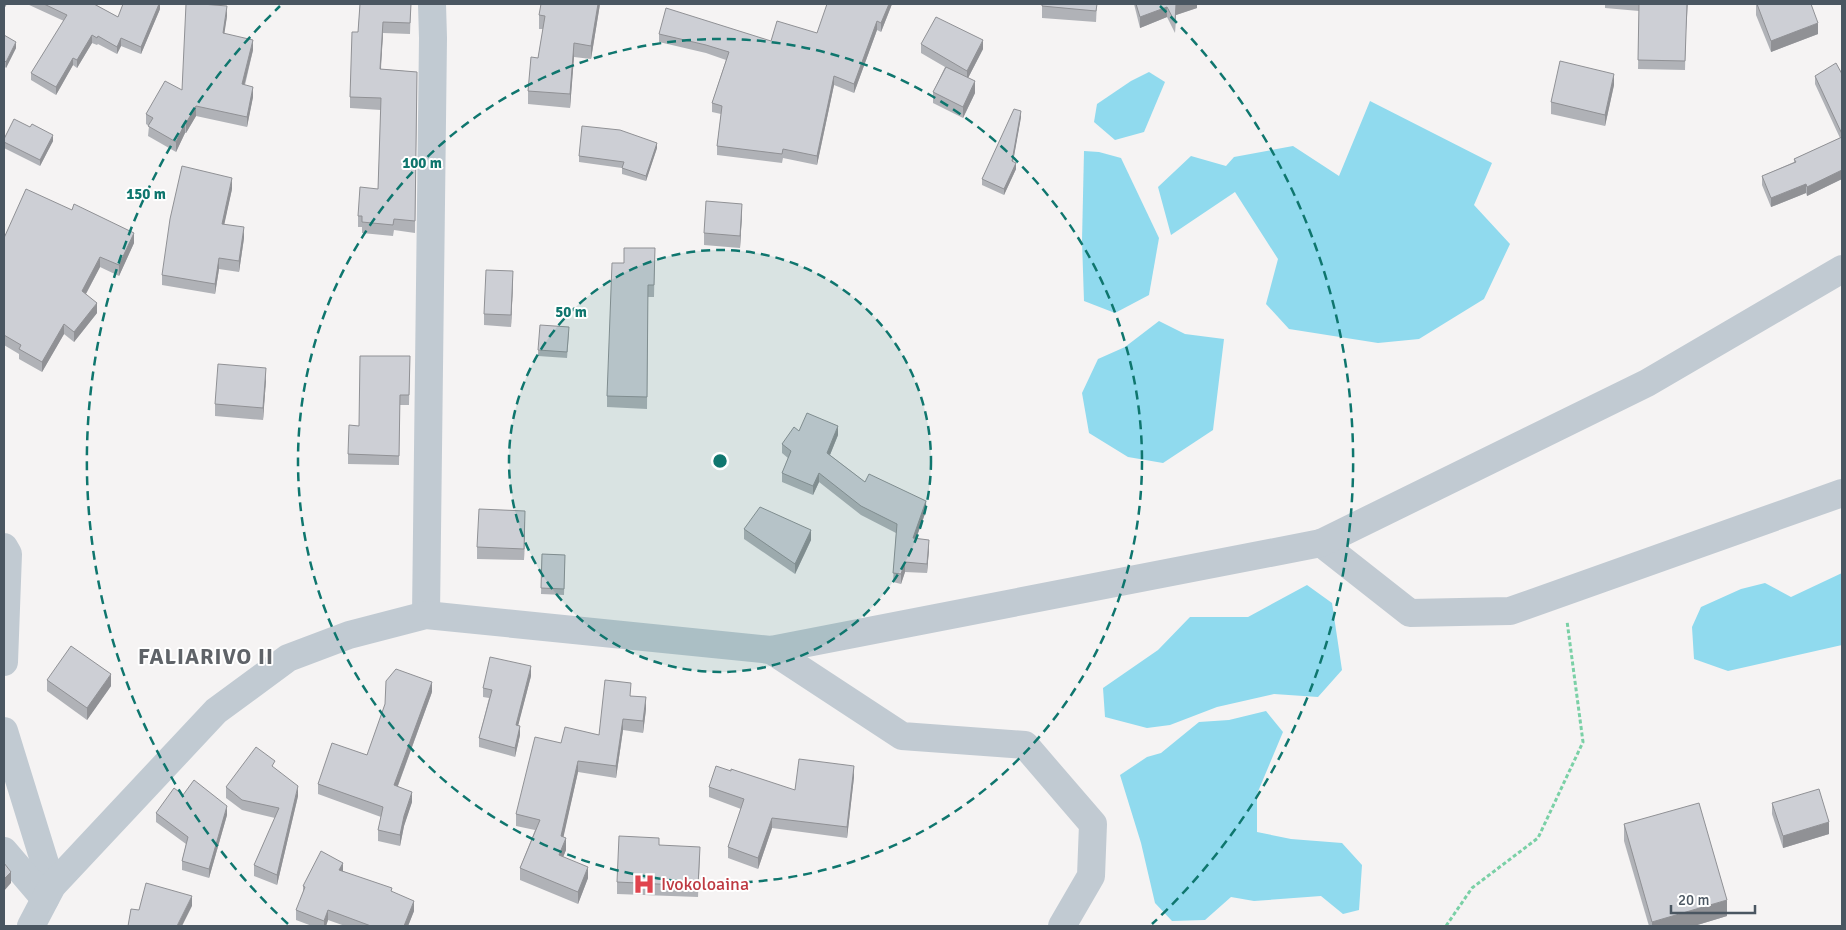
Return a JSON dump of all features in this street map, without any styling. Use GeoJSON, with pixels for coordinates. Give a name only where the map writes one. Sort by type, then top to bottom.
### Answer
{"type":"FeatureCollection","features":[{"type":"Feature","properties":{"kind":"street"},"geometry":{"type":"LineString","coordinates":[[426,615],[433,57],[432,4]]}},
{"type":"Feature","properties":{"kind":"street"},"geometry":{"type":"LineString","coordinates":[[31,926],[49,893],[216,711],[288,658],[349,635],[426,615],[771,650],[1321,543],[1647,383],[1842,269]]}},
{"type":"Feature","properties":{"kind":"street"},"geometry":{"type":"LineString","coordinates":[[1321,543],[1410,613],[1510,611],[1842,493]]}},
{"type":"Feature","properties":{"kind":"street"},"geometry":{"type":"LineString","coordinates":[[4,547],[8,554],[4,662]]}},
{"type":"Feature","properties":{"kind":"street"},"geometry":{"type":"LineString","coordinates":[[771,650],[902,736],[1025,745],[1093,824],[1092,876],[1062,926]]}},
{"type":"Feature","properties":{"kind":"street"},"geometry":{"type":"LineString","coordinates":[[4,731],[49,893]]}},
{"type":"Feature","properties":{"kind":"street"},"geometry":{"type":"LineString","coordinates":[[4,851],[49,893]]}},
{"type":"Feature","properties":{"kind":"path"},"geometry":{"type":"LineString","coordinates":[[1446,926],[1472,888],[1538,838],[1584,742],[1562,593]]}},
{"type":"Feature","properties":{"kind":"water"},"geometry":{"type":"Polygon","coordinates":[[[1149,72],[1165,82],[1144,132],[1115,140],[1094,122],[1097,104],[1131,81],[1149,72]]]}},
{"type":"Feature","properties":{"kind":"water"},"geometry":{"type":"Polygon","coordinates":[[[1370,101],[1492,163],[1474,205],[1510,244],[1484,299],[1419,339],[1378,343],[1289,329],[1266,304],[1278,259],[1235,192],[1171,235],[1158,187],[1191,156],[1226,166],[1234,157],[1293,146],[1339,176],[1370,101]]]}},
{"type":"Feature","properties":{"kind":"water"},"geometry":{"type":"Polygon","coordinates":[[[1084,151],[1099,152],[1121,158],[1159,238],[1149,295],[1115,313],[1084,301],[1082,241],[1084,151]]]}},
{"type":"Feature","properties":{"kind":"water"},"geometry":{"type":"Polygon","coordinates":[[[1159,321],[1185,334],[1224,339],[1213,430],[1163,463],[1128,457],[1089,433],[1082,393],[1098,359],[1125,347],[1159,321]]]}},
{"type":"Feature","properties":{"kind":"water"},"geometry":{"type":"Polygon","coordinates":[[[1842,573],[1842,645],[1728,671],[1694,659],[1692,627],[1701,607],[1741,589],[1765,583],[1791,597],[1842,573]]]}},
{"type":"Feature","properties":{"kind":"water"},"geometry":{"type":"Polygon","coordinates":[[[1307,585],[1332,603],[1342,670],[1318,697],[1274,694],[1217,707],[1170,725],[1147,728],[1105,717],[1103,688],[1158,650],[1190,617],[1248,617],[1307,585]]]}},
{"type":"Feature","properties":{"kind":"water"},"geometry":{"type":"Polygon","coordinates":[[[1266,711],[1283,732],[1257,794],[1257,832],[1291,839],[1342,843],[1362,865],[1359,910],[1343,914],[1321,896],[1254,901],[1231,897],[1205,920],[1172,921],[1155,903],[1141,843],[1120,775],[1147,757],[1161,753],[1199,722],[1229,720],[1266,711]]]}},
{"type":"Feature","properties":{"kind":"building"},"geometry":{"type":"Polygon","coordinates":[[[44,4],[94,4],[118,17],[123,4],[159,4],[141,47],[121,38],[117,47],[98,36],[97,38],[92,35],[77,60],[73,58],[56,87],[31,73],[67,15],[44,4]]]}},
{"type":"Feature","properties":{"kind":"building"},"geometry":{"type":"Polygon","coordinates":[[[186,4],[227,6],[223,33],[253,40],[242,84],[253,87],[247,117],[196,106],[176,142],[148,126],[153,118],[146,114],[165,81],[182,90],[186,4]]]}},
{"type":"Feature","properties":{"kind":"building"},"geometry":{"type":"Polygon","coordinates":[[[360,4],[411,4],[410,23],[383,22],[380,69],[417,72],[415,221],[394,219],[393,225],[362,222],[362,216],[358,216],[360,187],[378,189],[381,98],[350,97],[352,32],[358,32],[360,4]]]}},
{"type":"Feature","properties":{"kind":"building"},"geometry":{"type":"Polygon","coordinates":[[[541,4],[598,4],[591,46],[574,43],[570,94],[528,91],[531,57],[538,58],[545,16],[539,15],[541,4]]]}},
{"type":"Feature","properties":{"kind":"building"},"geometry":{"type":"Polygon","coordinates":[[[827,4],[889,4],[881,23],[877,21],[854,84],[834,76],[817,156],[783,149],[782,154],[717,146],[722,106],[712,103],[729,52],[659,34],[666,8],[771,41],[777,21],[817,33],[827,4]]]}},
{"type":"Feature","properties":{"kind":"building"},"geometry":{"type":"Polygon","coordinates":[[[1042,4],[1097,4],[1096,11],[1042,6],[1042,4]]]}},
{"type":"Feature","properties":{"kind":"building"},"geometry":{"type":"Polygon","coordinates":[[[1136,4],[1176,4],[1175,22],[1167,7],[1140,17],[1136,4]]]}},
{"type":"Feature","properties":{"kind":"building"},"geometry":{"type":"Polygon","coordinates":[[[1639,4],[1687,4],[1685,61],[1638,60],[1639,4]]]}},
{"type":"Feature","properties":{"kind":"building"},"geometry":{"type":"Polygon","coordinates":[[[1757,4],[1811,4],[1818,23],[1771,41],[1757,4]]]}},
{"type":"Feature","properties":{"kind":"building"},"geometry":{"type":"Polygon","coordinates":[[[936,17],[983,40],[967,71],[921,44],[936,17]]]}},
{"type":"Feature","properties":{"kind":"building"},"geometry":{"type":"Polygon","coordinates":[[[4,35],[16,42],[6,62],[4,60],[4,35]]]}},
{"type":"Feature","properties":{"kind":"building"},"geometry":{"type":"Polygon","coordinates":[[[1560,61],[1614,74],[1605,115],[1551,102],[1560,61]]]}},
{"type":"Feature","properties":{"kind":"building"},"geometry":{"type":"Polygon","coordinates":[[[1836,63],[1842,74],[1842,134],[1815,76],[1836,63]]]}},
{"type":"Feature","properties":{"kind":"building"},"geometry":{"type":"Polygon","coordinates":[[[946,67],[975,81],[963,107],[933,92],[946,67]]]}},
{"type":"Feature","properties":{"kind":"building"},"geometry":{"type":"Polygon","coordinates":[[[1014,109],[1021,111],[1012,161],[1016,163],[1004,189],[982,179],[1014,109]]]}},
{"type":"Feature","properties":{"kind":"building"},"geometry":{"type":"Polygon","coordinates":[[[14,119],[30,127],[32,124],[53,135],[40,160],[4,142],[14,119]]]}},
{"type":"Feature","properties":{"kind":"building"},"geometry":{"type":"Polygon","coordinates":[[[582,126],[620,130],[657,143],[646,176],[622,168],[624,162],[579,156],[582,126]]]}},
{"type":"Feature","properties":{"kind":"building"},"geometry":{"type":"Polygon","coordinates":[[[1842,137],[1842,170],[1807,187],[1806,184],[1771,198],[1762,176],[1796,162],[1794,159],[1842,137]]]}},
{"type":"Feature","properties":{"kind":"building"},"geometry":{"type":"Polygon","coordinates":[[[182,166],[232,178],[222,224],[244,227],[239,261],[219,258],[215,284],[162,275],[170,219],[182,166]]]}},
{"type":"Feature","properties":{"kind":"building"},"geometry":{"type":"Polygon","coordinates":[[[26,189],[72,210],[74,204],[134,233],[119,265],[100,257],[82,291],[97,303],[74,332],[64,324],[42,362],[19,349],[21,345],[4,335],[4,238],[26,189]]]}},
{"type":"Feature","properties":{"kind":"building"},"geometry":{"type":"Polygon","coordinates":[[[706,201],[742,204],[740,236],[704,233],[706,201]]]}},
{"type":"Feature","properties":{"kind":"building"},"geometry":{"type":"Polygon","coordinates":[[[624,248],[655,248],[654,285],[648,285],[647,397],[607,396],[612,263],[624,263],[624,248]]]}},
{"type":"Feature","properties":{"kind":"building"},"geometry":{"type":"Polygon","coordinates":[[[486,270],[513,271],[511,315],[484,314],[486,270]]]}},
{"type":"Feature","properties":{"kind":"building"},"geometry":{"type":"Polygon","coordinates":[[[540,325],[569,327],[567,352],[538,350],[540,325]]]}},
{"type":"Feature","properties":{"kind":"building"},"geometry":{"type":"Polygon","coordinates":[[[360,356],[410,356],[409,395],[400,395],[399,456],[348,454],[349,425],[359,426],[360,356]]]}},
{"type":"Feature","properties":{"kind":"building"},"geometry":{"type":"Polygon","coordinates":[[[218,364],[266,368],[263,408],[215,404],[218,364]]]}},
{"type":"Feature","properties":{"kind":"building"},"geometry":{"type":"Polygon","coordinates":[[[807,413],[838,426],[827,453],[865,482],[869,474],[926,501],[913,538],[929,540],[927,564],[905,562],[901,574],[893,573],[897,524],[861,506],[819,473],[813,486],[782,473],[791,451],[782,444],[794,427],[799,431],[807,413]]]}},
{"type":"Feature","properties":{"kind":"building"},"geometry":{"type":"Polygon","coordinates":[[[760,507],[811,530],[795,564],[744,529],[760,507]]]}},
{"type":"Feature","properties":{"kind":"building"},"geometry":{"type":"Polygon","coordinates":[[[479,509],[525,511],[524,549],[477,547],[479,509]]]}},
{"type":"Feature","properties":{"kind":"building"},"geometry":{"type":"Polygon","coordinates":[[[542,554],[565,555],[564,589],[541,588],[542,554]]]}},
{"type":"Feature","properties":{"kind":"building"},"geometry":{"type":"Polygon","coordinates":[[[71,646],[111,674],[87,708],[47,680],[71,646]]]}},
{"type":"Feature","properties":{"kind":"building"},"geometry":{"type":"Polygon","coordinates":[[[490,657],[531,666],[516,725],[520,726],[515,748],[479,738],[492,690],[483,688],[490,657]]]}},
{"type":"Feature","properties":{"kind":"building"},"geometry":{"type":"Polygon","coordinates":[[[396,669],[432,682],[394,785],[412,792],[400,835],[378,830],[383,807],[318,784],[332,743],[367,755],[385,704],[386,681],[396,669]]]}},
{"type":"Feature","properties":{"kind":"building"},"geometry":{"type":"Polygon","coordinates":[[[605,680],[631,683],[630,696],[646,697],[643,721],[623,719],[616,766],[578,761],[561,836],[566,838],[559,855],[588,867],[578,892],[520,868],[540,820],[516,814],[535,737],[561,743],[565,727],[599,735],[605,680]]]}},
{"type":"Feature","properties":{"kind":"building"},"geometry":{"type":"Polygon","coordinates":[[[256,747],[275,761],[272,766],[298,786],[277,875],[254,865],[279,808],[242,800],[226,787],[256,747]]]}},
{"type":"Feature","properties":{"kind":"building"},"geometry":{"type":"Polygon","coordinates":[[[799,759],[854,766],[847,827],[772,818],[758,858],[728,847],[744,799],[709,787],[716,766],[795,790],[799,759]]]}},
{"type":"Feature","properties":{"kind":"building"},"geometry":{"type":"Polygon","coordinates":[[[194,780],[227,806],[209,869],[182,861],[188,837],[156,813],[174,788],[183,795],[194,780]]]}},
{"type":"Feature","properties":{"kind":"building"},"geometry":{"type":"Polygon","coordinates":[[[1819,789],[1829,822],[1783,836],[1772,803],[1819,789]]]}},
{"type":"Feature","properties":{"kind":"building"},"geometry":{"type":"Polygon","coordinates":[[[1699,803],[1727,900],[1652,922],[1624,824],[1699,803]]]}},
{"type":"Feature","properties":{"kind":"building"},"geometry":{"type":"Polygon","coordinates":[[[619,836],[659,838],[659,845],[700,847],[698,886],[617,882],[619,836]]]}},
{"type":"Feature","properties":{"kind":"building"},"geometry":{"type":"Polygon","coordinates":[[[321,851],[343,863],[339,870],[392,888],[391,891],[414,901],[404,926],[371,926],[328,910],[324,921],[296,910],[305,887],[303,886],[321,851]]]}},
{"type":"Feature","properties":{"kind":"building"},"geometry":{"type":"Polygon","coordinates":[[[4,863],[11,872],[4,879],[4,863]]]}},
{"type":"Feature","properties":{"kind":"building"},"geometry":{"type":"Polygon","coordinates":[[[146,883],[192,896],[177,926],[128,926],[131,909],[139,910],[146,883]]]}},
{"type":"Feature","properties":{"kind":"place","name":"Ivokoloaina"},"geometry":{"type":"Point","coordinates":[644,884]}},
{"type":"Feature","properties":{"kind":"district","name":"FALIARIVO II"},"geometry":{"type":"Point","coordinates":[206,656]}}]}
